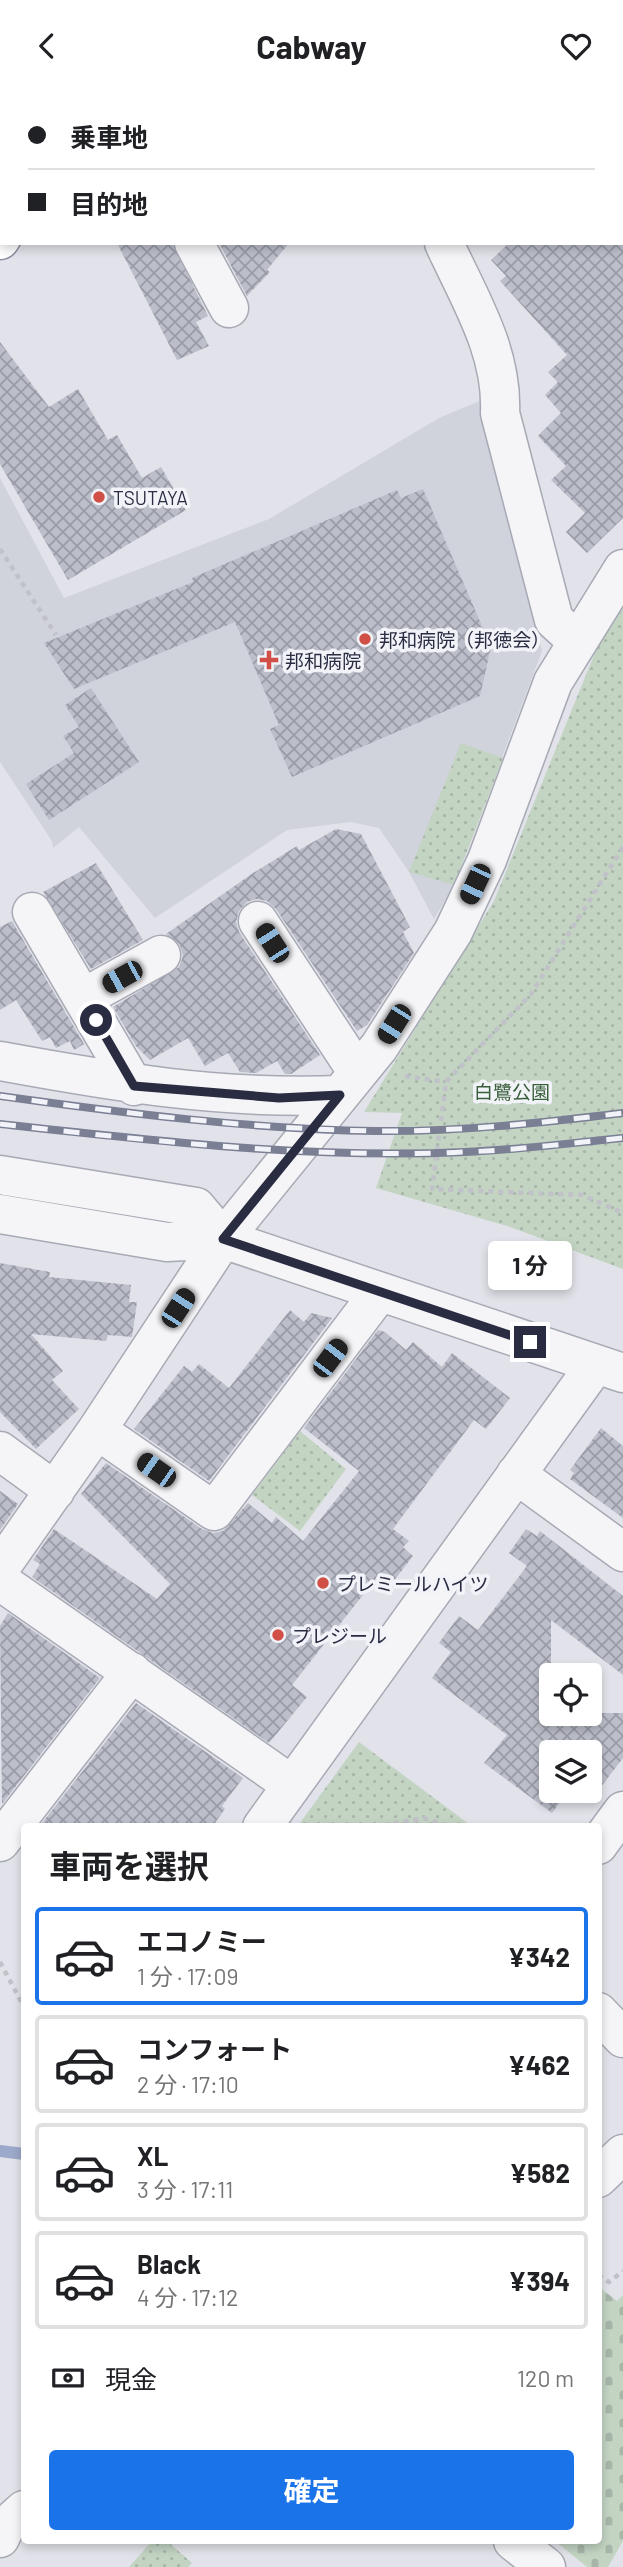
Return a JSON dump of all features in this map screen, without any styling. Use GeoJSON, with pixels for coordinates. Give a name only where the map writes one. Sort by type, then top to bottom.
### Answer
{"type":"FeatureCollection","features":[{"type":"Feature","properties":{"kind":"street"},"geometry":{"type":"LineString","coordinates":[[198,245],[229,308]]}},
{"type":"Feature","properties":{"kind":"street"},"geometry":{"type":"LineString","coordinates":[[455,249],[487,331],[501,393],[500,413],[554,620],[577,641]]}},
{"type":"Feature","properties":{"kind":"street"},"geometry":{"type":"LineString","coordinates":[[0,1568],[97,1430],[223,1239],[379,1047],[453,932],[487,860],[553,682],[623,569]]}},
{"type":"Feature","properties":{"kind":"street"},"geometry":{"type":"LineString","coordinates":[[32,912],[134,1086]]}},
{"type":"Feature","properties":{"kind":"street"},"geometry":{"type":"LineString","coordinates":[[258,921],[349,1084]]}},
{"type":"Feature","properties":{"kind":"street"},"geometry":{"type":"LineString","coordinates":[[83,998],[161,955]]}},
{"type":"Feature","properties":{"kind":"street"},"geometry":{"type":"LineString","coordinates":[[0,1061],[134,1086],[279,1098],[349,1084]]}},
{"type":"Feature","properties":{"kind":"street"},"geometry":{"type":"LineString","coordinates":[[0,1175],[196,1207],[223,1239]]}},
{"type":"Feature","properties":{"kind":"street"},"geometry":{"type":"LineString","coordinates":[[0,1214],[167,1242],[223,1239],[610,1368],[516,1474],[265,1823]]}},
{"type":"Feature","properties":{"kind":"street"},"geometry":{"type":"LineString","coordinates":[[97,1430],[215,1511],[379,1293]]}},
{"type":"Feature","properties":{"kind":"street"},"geometry":{"type":"LineString","coordinates":[[0,1451],[54,1491]]}},
{"type":"Feature","properties":{"kind":"street"},"geometry":{"type":"LineString","coordinates":[[516,1474],[623,1552]]}},
{"type":"Feature","properties":{"kind":"street"},"geometry":{"type":"LineString","coordinates":[[0,1580],[292,1785]]}},
{"type":"Feature","properties":{"kind":"street"},"geometry":{"type":"LineString","coordinates":[[0,1842],[132,1672]]}},
{"type":"Feature","properties":{"kind":"street"},"geometry":{"type":"LineString","coordinates":[[602,1840],[623,1811]]}},
{"type":"Feature","properties":{"kind":"street"},"geometry":{"type":"LineString","coordinates":[[602,2016],[623,2038]]}},
{"type":"Feature","properties":{"kind":"street"},"geometry":{"type":"LineString","coordinates":[[602,2174],[623,2154]]}},
{"type":"Feature","properties":{"kind":"street"},"geometry":{"type":"LineString","coordinates":[[0,2538],[5,2527],[21,2513]]}},
{"type":"Feature","properties":{"kind":"street"},"geometry":{"type":"LineString","coordinates":[[517,2544],[546,2567]]}},
{"type":"Feature","properties":{"kind":"path"},"geometry":{"type":"LineString","coordinates":[[0,549],[56,635]]}},
{"type":"Feature","properties":{"kind":"path"},"geometry":{"type":"LineString","coordinates":[[623,847],[531,994],[446,1081],[432,1189],[582,1195],[623,1213]]}},
{"type":"Feature","properties":{"kind":"path"},"geometry":{"type":"LineString","coordinates":[[396,1823],[424,1818],[438,1823]]}},
{"type":"Feature","properties":{"kind":"path"},"geometry":{"type":"LineString","coordinates":[[0,1962],[21,2001]]}},
{"type":"Feature","properties":{"kind":"path"},"geometry":{"type":"LineString","coordinates":[[602,2278],[609,2282],[623,2271]]}},
{"type":"Feature","properties":{"kind":"shaded area","name":"邦和病院"},"geometry":{"type":"Polygon","coordinates":[[[482,400],[542,651],[454,885],[434,919],[409,872],[379,828],[351,822],[287,830],[155,918],[79,827],[53,848],[52,841],[0,762],[0,478],[64,598],[269,519],[439,418],[482,400]]]}},
{"type":"Feature","properties":{"kind":"green space","name":"白鷺公園"},"geometry":{"type":"Polygon","coordinates":[[[623,609],[623,1269],[507,1226],[376,1188],[402,1113],[364,1112],[494,901],[601,638],[623,609]]]}},
{"type":"Feature","properties":{"kind":"green space"},"geometry":{"type":"Polygon","coordinates":[[[461,743],[503,758],[454,885],[409,872],[461,743]]]}},
{"type":"Feature","properties":{"kind":"green space"},"geometry":{"type":"Polygon","coordinates":[[[300,1431],[346,1469],[300,1531],[252,1495],[300,1431]]]}},
{"type":"Feature","properties":{"kind":"green space"},"geometry":{"type":"Polygon","coordinates":[[[359,1742],[468,1823],[300,1823],[359,1742]]]}},
{"type":"Feature","properties":{"kind":"green space"},"geometry":{"type":"Polygon","coordinates":[[[602,2289],[617,2301],[623,2295],[623,2541],[608,2567],[587,2567],[559,2544],[602,2544],[602,2289]]]}},
{"type":"Feature","properties":{"kind":"green space"},"geometry":{"type":"Polygon","coordinates":[[[149,2544],[170,2544],[192,2563],[188,2567],[129,2567],[149,2544]]]}},
{"type":"Feature","properties":{"kind":"building"},"geometry":{"type":"Polygon","coordinates":[[[118,245],[173,245],[208,316],[196,322],[209,346],[177,360],[118,245]]]}},
{"type":"Feature","properties":{"kind":"building"},"geometry":{"type":"Polygon","coordinates":[[[220,245],[287,245],[267,270],[270,272],[247,296],[220,245]]]}},
{"type":"Feature","properties":{"kind":"building"},"geometry":{"type":"Polygon","coordinates":[[[507,245],[623,245],[623,518],[587,553],[566,532],[585,513],[551,480],[566,466],[538,436],[561,413],[545,395],[558,382],[548,372],[567,355],[500,281],[506,276],[491,260],[507,245]]]}},
{"type":"Feature","properties":{"kind":"building","name":"TSUTAYA"},"geometry":{"type":"Polygon","coordinates":[[[0,342],[49,407],[78,389],[108,440],[117,435],[142,478],[161,467],[186,510],[68,580],[0,464],[0,342]]]}},
{"type":"Feature","properties":{"kind":"building","name":"邦和病院（邦徳会）"},"geometry":{"type":"Polygon","coordinates":[[[423,489],[491,647],[480,696],[292,777],[270,729],[279,725],[235,622],[74,689],[44,643],[193,582],[192,578],[397,490],[401,498],[423,489]]]}},
{"type":"Feature","properties":{"kind":"building"},"geometry":{"type":"Polygon","coordinates":[[[91,688],[139,762],[49,820],[26,784],[74,753],[63,736],[79,727],[65,705],[91,688]]]}},
{"type":"Feature","properties":{"kind":"building"},"geometry":{"type":"Polygon","coordinates":[[[336,829],[361,834],[410,927],[403,932],[414,953],[367,1025],[357,1031],[276,909],[267,901],[256,899],[247,902],[239,911],[236,922],[239,932],[320,1055],[291,1074],[285,1074],[277,1061],[256,1073],[240,1072],[228,1053],[205,1066],[188,1038],[150,1060],[136,1046],[113,1007],[179,967],[183,956],[180,945],[166,934],[253,873],[297,846],[299,850],[336,829]]]}},
{"type":"Feature","properties":{"kind":"building"},"geometry":{"type":"Polygon","coordinates":[[[96,863],[143,940],[91,969],[43,892],[96,863]]]}},
{"type":"Feature","properties":{"kind":"building"},"geometry":{"type":"Polygon","coordinates":[[[12,921],[84,1044],[74,1050],[70,1041],[56,1048],[50,1037],[42,1041],[16,1000],[0,1010],[0,927],[12,921]]]}},
{"type":"Feature","properties":{"kind":"building"},"geometry":{"type":"Polygon","coordinates":[[[0,1263],[50,1272],[49,1277],[131,1285],[129,1302],[137,1302],[132,1337],[108,1335],[106,1341],[31,1334],[63,1371],[52,1380],[79,1409],[36,1449],[0,1412],[0,1263]]]}},
{"type":"Feature","properties":{"kind":"building"},"geometry":{"type":"Polygon","coordinates":[[[290,1310],[304,1322],[311,1313],[332,1318],[209,1481],[134,1429],[184,1366],[192,1372],[199,1364],[229,1388],[290,1310]]]}},
{"type":"Feature","properties":{"kind":"building"},"geometry":{"type":"Polygon","coordinates":[[[378,1330],[385,1332],[406,1350],[413,1342],[442,1367],[452,1353],[510,1398],[486,1429],[474,1420],[393,1529],[409,1541],[403,1547],[413,1556],[393,1582],[381,1572],[292,1685],[307,1697],[269,1743],[32,1577],[40,1564],[33,1560],[54,1529],[157,1599],[170,1584],[81,1494],[106,1463],[202,1529],[213,1533],[223,1531],[248,1503],[272,1523],[276,1517],[303,1541],[359,1471],[304,1428],[378,1330]]]}},
{"type":"Feature","properties":{"kind":"building"},"geometry":{"type":"Polygon","coordinates":[[[601,1428],[623,1446],[623,1518],[570,1479],[574,1473],[570,1470],[601,1428]]]}},
{"type":"Feature","properties":{"kind":"building"},"geometry":{"type":"Polygon","coordinates":[[[0,1491],[18,1504],[0,1530],[0,1491]]]}},
{"type":"Feature","properties":{"kind":"building"},"geometry":{"type":"Polygon","coordinates":[[[526,1529],[537,1536],[540,1531],[623,1596],[623,1675],[551,1620],[551,1663],[539,1663],[539,1726],[602,1726],[602,1713],[623,1713],[623,1758],[602,1785],[602,1740],[539,1740],[539,1803],[559,1803],[552,1813],[484,1763],[507,1735],[432,1678],[451,1652],[439,1643],[459,1616],[478,1630],[527,1566],[509,1553],[526,1529]]]}},
{"type":"Feature","properties":{"kind":"building"},"geometry":{"type":"Polygon","coordinates":[[[8,1613],[100,1678],[2,1804],[0,1626],[8,1613]]]}},
{"type":"Feature","properties":{"kind":"building"},"geometry":{"type":"Polygon","coordinates":[[[136,1703],[243,1778],[222,1806],[225,1809],[215,1823],[42,1823],[136,1703]]]}},
{"type":"Feature","properties":{"kind":"waterway"},"geometry":{"type":"LineString","coordinates":[[0,2151],[21,2154]]}},
{"type":"Feature","properties":{"kind":"railway"},"geometry":{"type":"LineString","coordinates":[[0,1096],[234,1124],[328,1130],[437,1130],[623,1113]]}},
{"type":"Feature","properties":{"kind":"railway"},"geometry":{"type":"LineString","coordinates":[[0,1124],[232,1147],[349,1153],[485,1151],[623,1138]]}},
{"type":"Feature","properties":{"kind":"place","name":"TSUTAYA"},"geometry":{"type":"Point","coordinates":[99,497]}},
{"type":"Feature","properties":{"kind":"place","name":"邦和病院（邦徳会）"},"geometry":{"type":"Point","coordinates":[365,639]}},
{"type":"Feature","properties":{"kind":"place","name":"邦和病院"},"geometry":{"type":"Point","coordinates":[269,660]}},
{"type":"Feature","properties":{"kind":"place","name":"プレミールハイツ"},"geometry":{"type":"Point","coordinates":[323,1583]}},
{"type":"Feature","properties":{"kind":"place","name":"プレジール"},"geometry":{"type":"Point","coordinates":[278,1635]}},
{"type":"Feature","properties":{"kind":"route"},"geometry":{"type":"LineString","coordinates":[[96,1020],[134,1086],[279,1098],[340,1095],[223,1239],[530,1342]]}}]}
